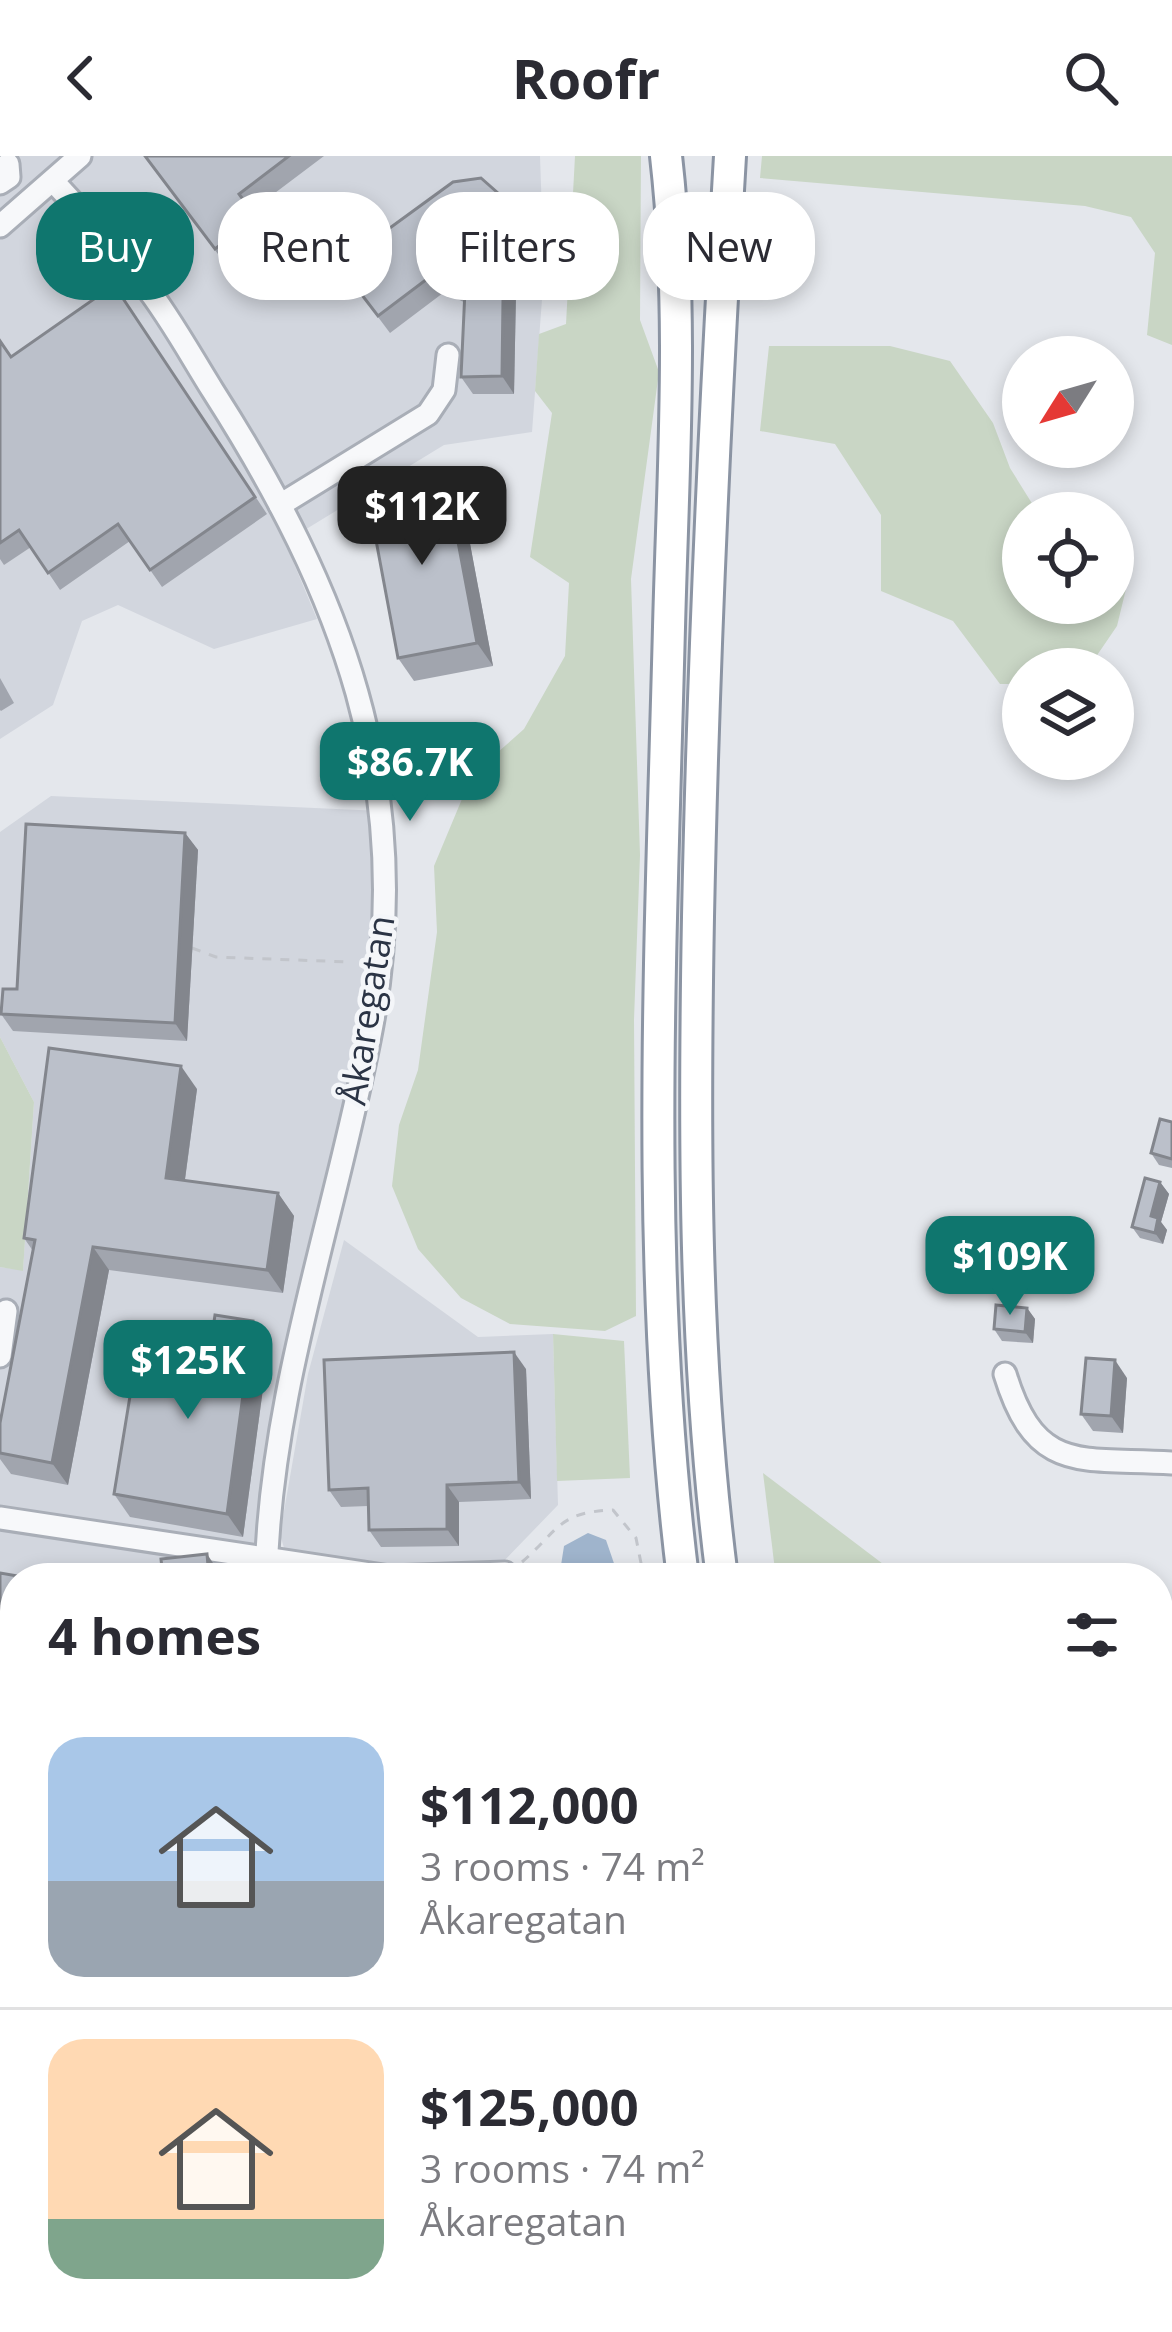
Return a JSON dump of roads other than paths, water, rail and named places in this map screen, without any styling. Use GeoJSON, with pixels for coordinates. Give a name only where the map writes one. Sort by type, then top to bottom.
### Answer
{"type":"FeatureCollection","features":[{"type":"Feature","properties":{"kind":"highway"},"geometry":{"type":"LineString","coordinates":[[666,156],[677,312],[659,1018],[662,1331],[682,1563]]}},
{"type":"Feature","properties":{"kind":"highway"},"geometry":{"type":"LineString","coordinates":[[721,1563],[698,1331],[697,1015],[705,560],[730,156]]}},
{"type":"Feature","properties":{"kind":"street"},"geometry":{"type":"LineString","coordinates":[[0,226],[80,156]]}},
{"type":"Feature","properties":{"kind":"street","name":"Åkaregatan"},"geometry":{"type":"LineString","coordinates":[[54,182],[146,285],[280,506],[328,599],[368,725],[381,811],[385,932],[372,1025],[300,1324],[267,1563]]}},
{"type":"Feature","properties":{"kind":"street"},"geometry":{"type":"LineString","coordinates":[[280,506],[428,414],[444,390],[448,355]]}},
{"type":"Feature","properties":{"kind":"street"},"geometry":{"type":"LineString","coordinates":[[0,1356],[6,1311]]}},
{"type":"Feature","properties":{"kind":"street"},"geometry":{"type":"LineString","coordinates":[[1005,1374],[1024,1420],[1052,1454],[1172,1463]]}},
{"type":"Feature","properties":{"kind":"street"},"geometry":{"type":"LineString","coordinates":[[0,1518],[230,1563]]}},
{"type":"Feature","properties":{"kind":"water"},"geometry":{"type":"Polygon","coordinates":[[[588,1533],[606,1540],[614,1563],[561,1563],[564,1546],[588,1533]]]}}]}
